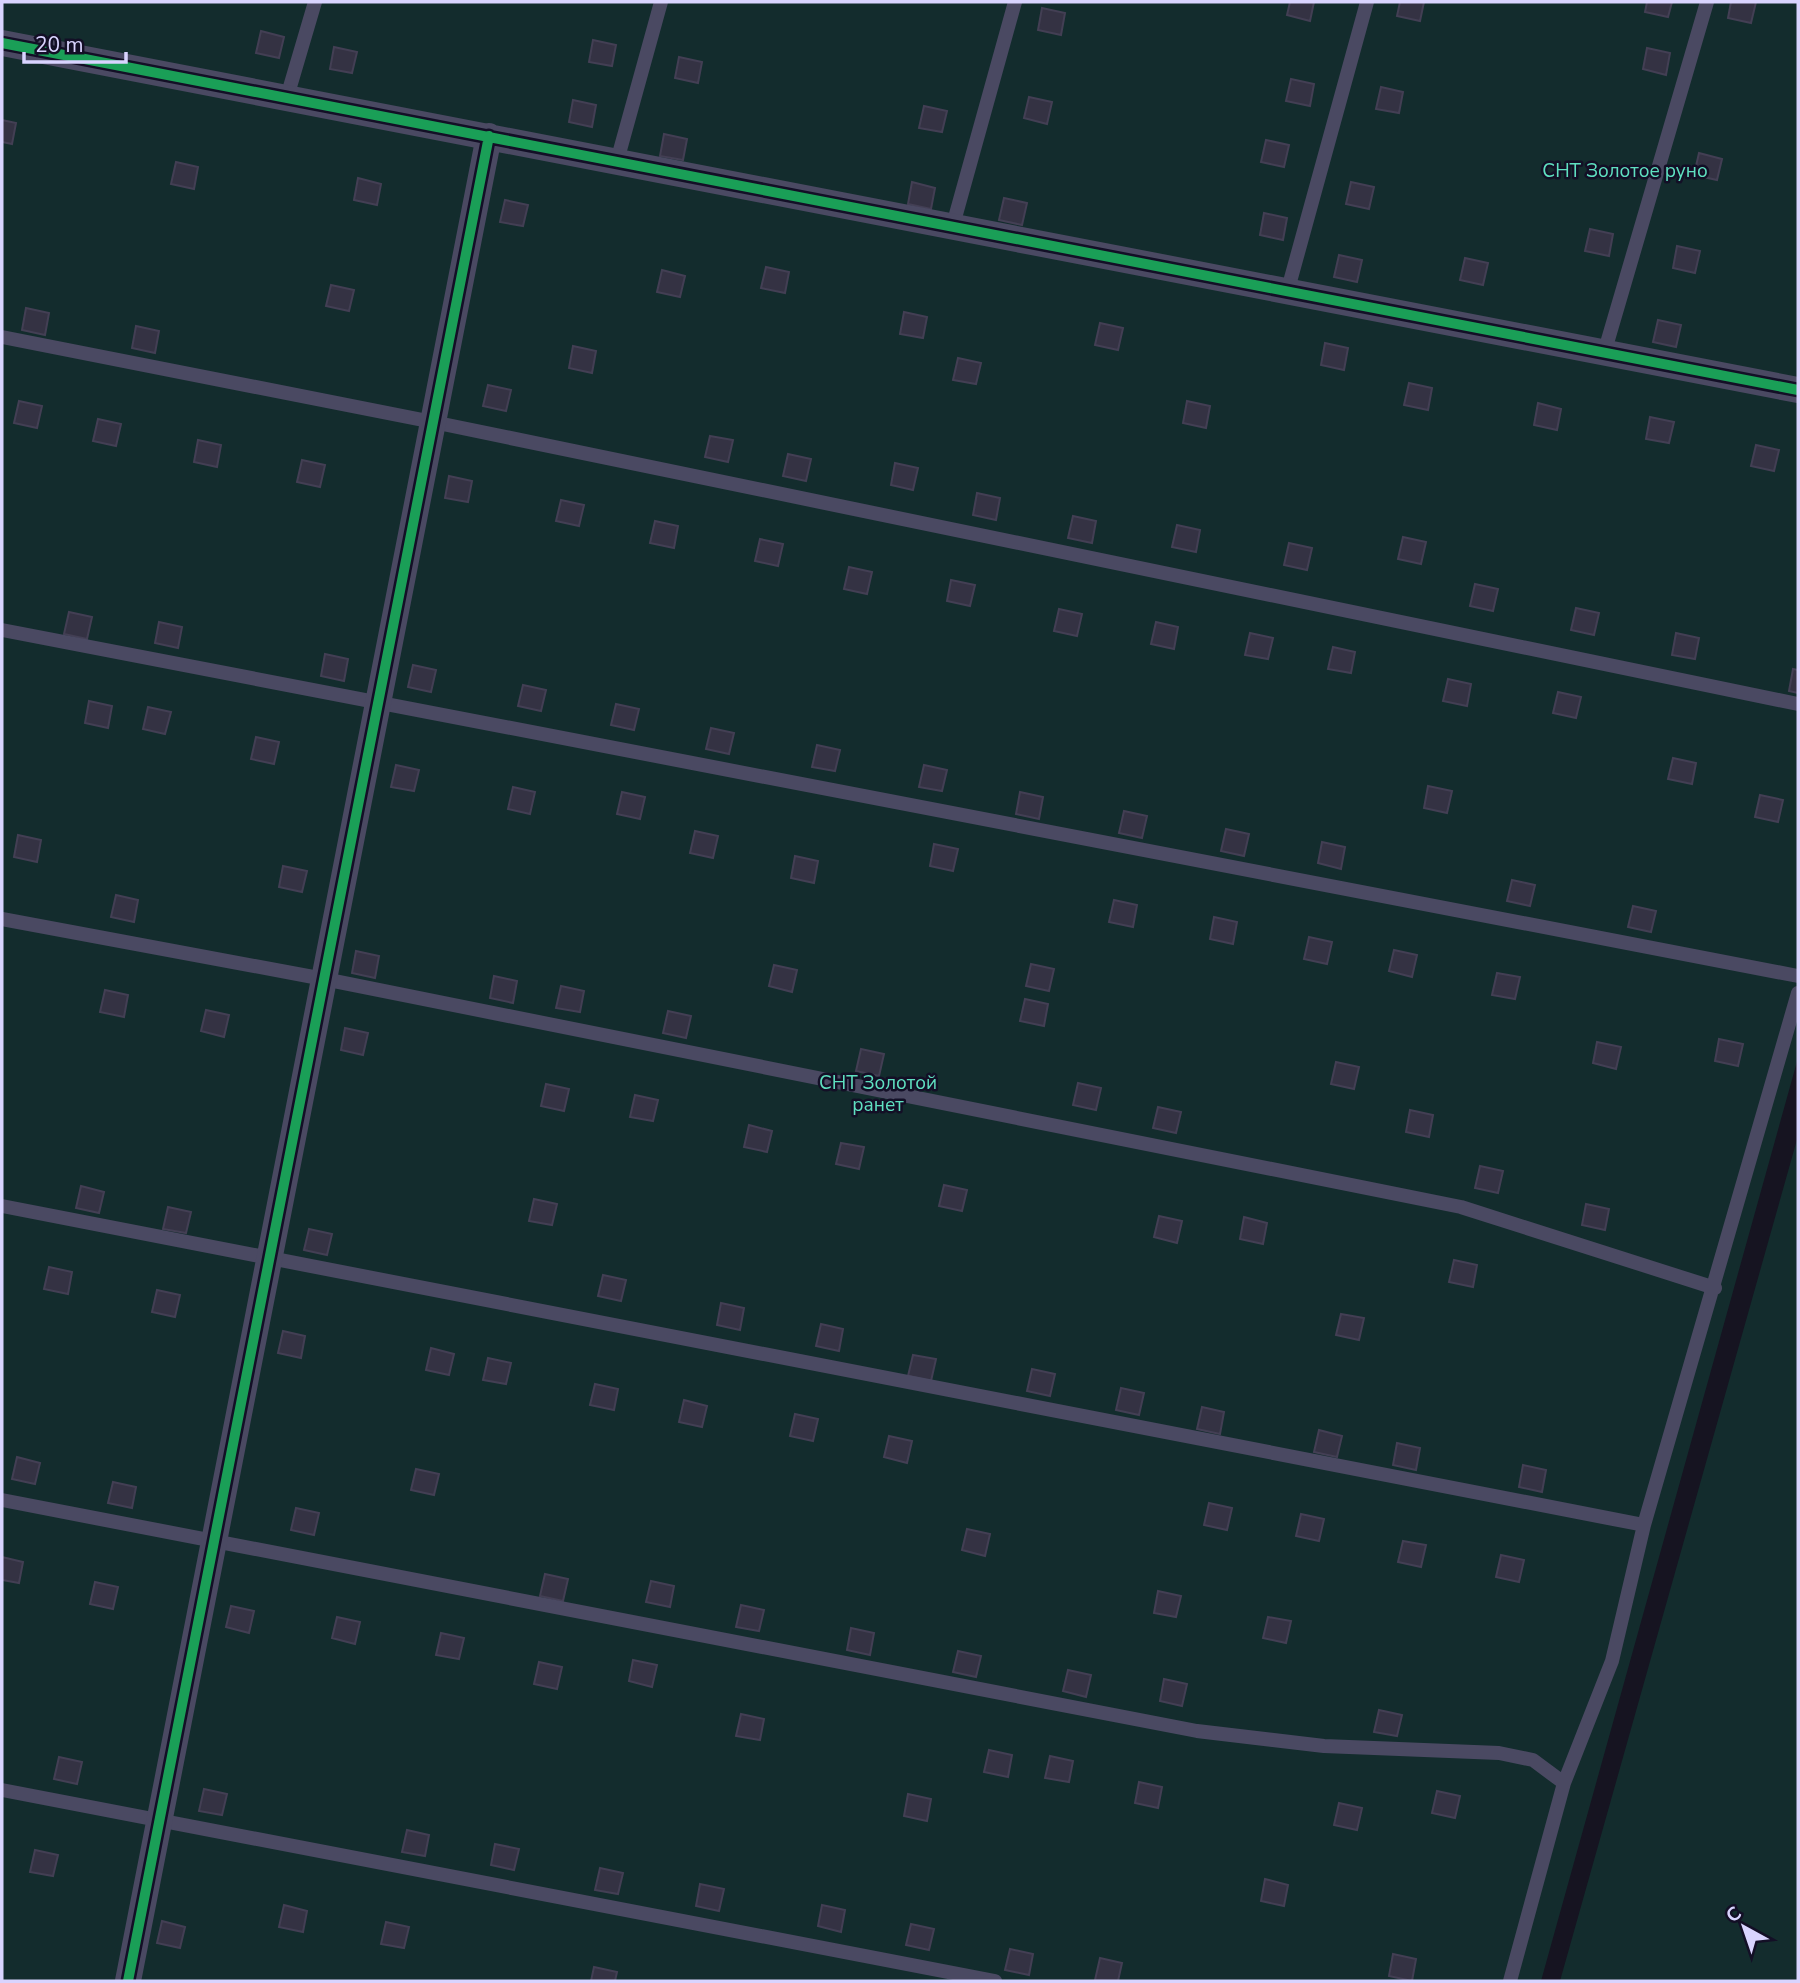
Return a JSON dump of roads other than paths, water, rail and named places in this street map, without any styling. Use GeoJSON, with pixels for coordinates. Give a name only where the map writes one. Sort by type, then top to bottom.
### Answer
{"type":"FeatureCollection","features":[{"type":"Feature","properties":{"kind":"street"},"geometry":{"type":"LineString","coordinates":[[2,43],[1605,350],[1798,390]]}},
{"type":"Feature","properties":{"kind":"street"},"geometry":{"type":"LineString","coordinates":[[128,1981],[489,136]]}},
{"type":"Feature","properties":{"kind":"lane"},"geometry":{"type":"LineString","coordinates":[[286,97],[315,2]]}},
{"type":"Feature","properties":{"kind":"lane"},"geometry":{"type":"LineString","coordinates":[[617,161],[661,2]]}},
{"type":"Feature","properties":{"kind":"lane"},"geometry":{"type":"LineString","coordinates":[[953,225],[1015,2]]}},
{"type":"Feature","properties":{"kind":"lane"},"geometry":{"type":"LineString","coordinates":[[1288,289],[1367,2]]}},
{"type":"Feature","properties":{"kind":"lane"},"geometry":{"type":"LineString","coordinates":[[1605,350],[1707,2]]}},
{"type":"Feature","properties":{"kind":"lane"},"geometry":{"type":"LineString","coordinates":[[2,337],[433,422],[1798,704]]}},
{"type":"Feature","properties":{"kind":"lane"},"geometry":{"type":"LineString","coordinates":[[2,630],[1798,976]]}},
{"type":"Feature","properties":{"kind":"lane"},"geometry":{"type":"LineString","coordinates":[[2,919],[324,979],[1461,1206],[1715,1289]]}},
{"type":"Feature","properties":{"kind":"lane"},"geometry":{"type":"LineString","coordinates":[[1510,1981],[1564,1783],[1612,1661],[1644,1525],[1715,1289],[1798,993]]}},
{"type":"Feature","properties":{"kind":"lane"},"geometry":{"type":"LineString","coordinates":[[2,1206],[1644,1525]]}},
{"type":"Feature","properties":{"kind":"lane"},"geometry":{"type":"LineString","coordinates":[[2,1500],[1197,1731],[1324,1746],[1499,1754],[1533,1760],[1564,1783]]}},
{"type":"Feature","properties":{"kind":"lane"},"geometry":{"type":"LineString","coordinates":[[2,1790],[995,1981]]}},
{"type":"Feature","properties":{"kind":"park label","name":"СНТ Золотое руно"},"geometry":{"type":"Point","coordinates":[1625,171]}},
{"type":"Feature","properties":{"kind":"park label","name":"СНТ Золотой ранет"},"geometry":{"type":"Point","coordinates":[878,1094]}}]}
